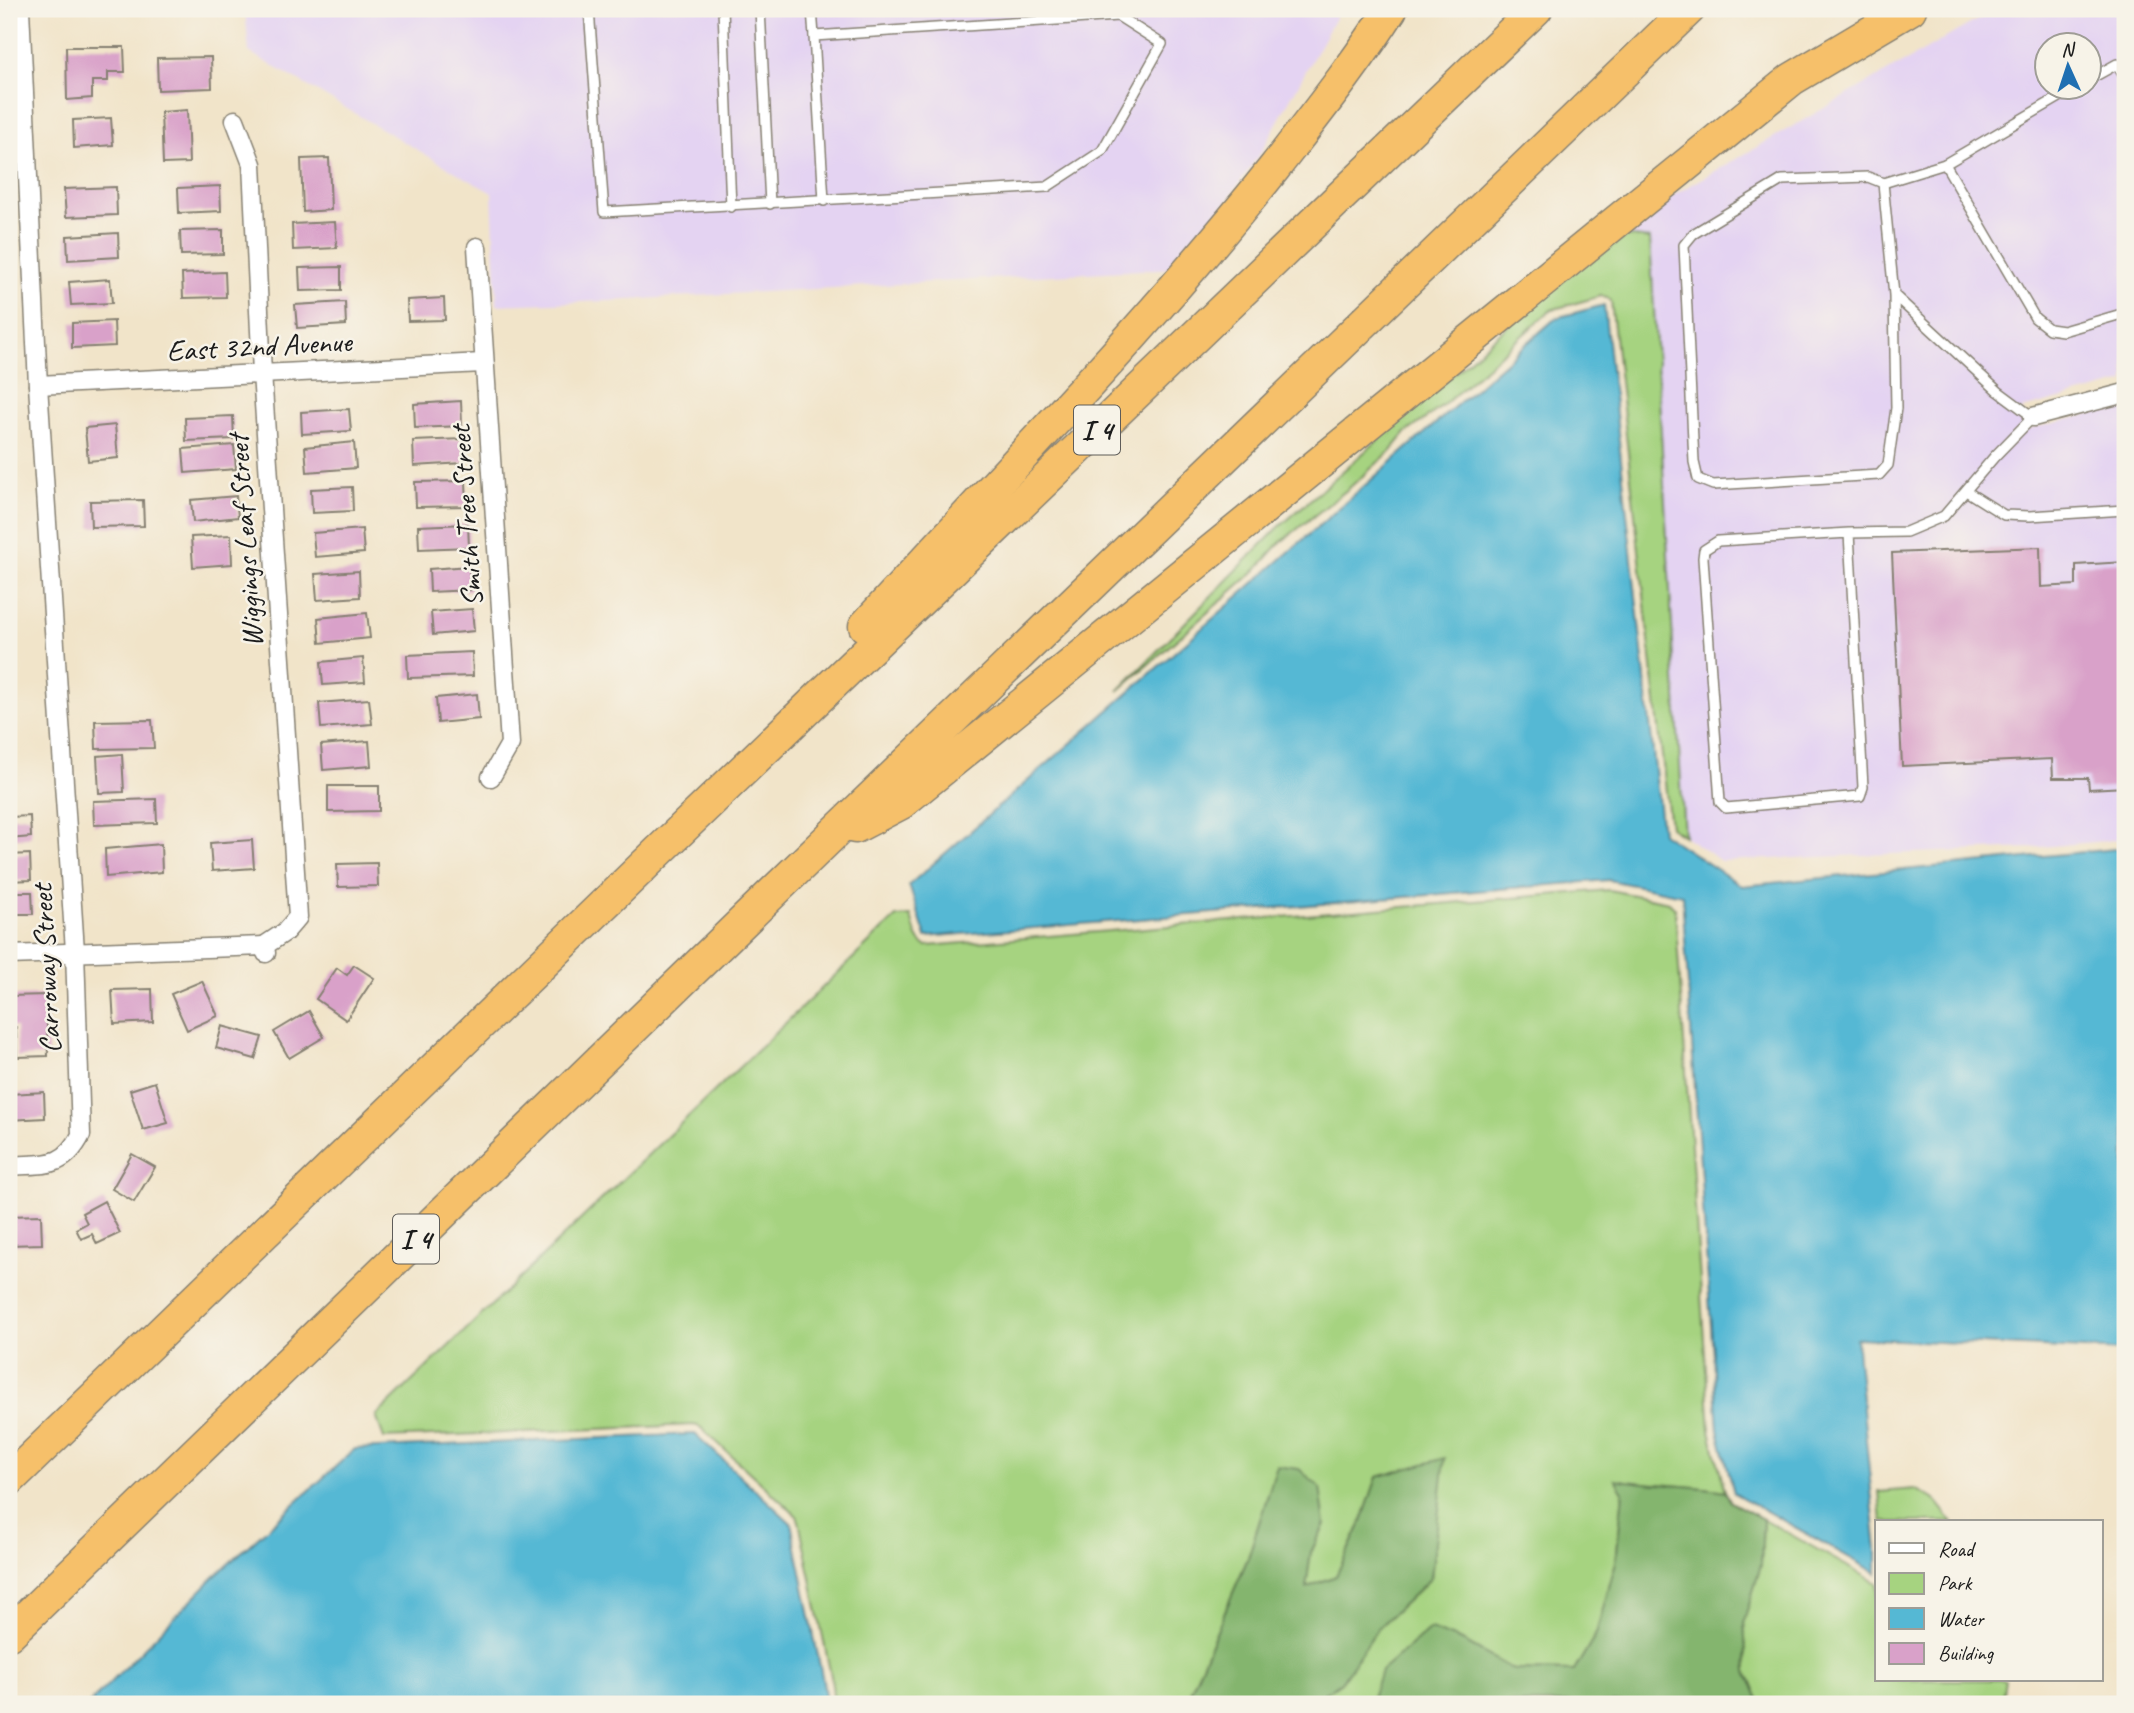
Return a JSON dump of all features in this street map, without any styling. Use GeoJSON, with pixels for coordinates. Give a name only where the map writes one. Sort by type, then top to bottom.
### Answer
{"type":"FeatureCollection","features":[{"type":"Feature","properties":{"kind":"highway"},"geometry":{"type":"LineString","coordinates":[[658,852],[1078,397],[1195,265],[1369,44],[1392,9]]}},
{"type":"Feature","properties":{"kind":"highway","name":"I 4"},"geometry":{"type":"LineString","coordinates":[[9,1480],[1536,9]]}},
{"type":"Feature","properties":{"kind":"highway","name":"I 4"},"geometry":{"type":"LineString","coordinates":[[9,1634],[1689,9]]}},
{"type":"Feature","properties":{"kind":"highway"},"geometry":{"type":"LineString","coordinates":[[823,844],[901,803],[1792,79],[1910,9]]}},
{"type":"Feature","properties":{"kind":"street","name":"Carroway Street"},"geometry":{"type":"LineString","coordinates":[[9,1166],[57,1162],[73,1152],[81,1135],[75,951],[38,385],[20,9]]}},
{"type":"Feature","properties":{"kind":"street","name":"Wiggings Leaf Street"},"geometry":{"type":"LineString","coordinates":[[75,951],[265,949],[298,917],[262,373],[252,164],[235,120]]}},
{"type":"Feature","properties":{"kind":"street","name":"Smith Tree Street"},"geometry":{"type":"LineString","coordinates":[[477,247],[509,744],[491,777]]}},
{"type":"Feature","properties":{"kind":"street","name":"East 32nd Avenue"},"geometry":{"type":"LineString","coordinates":[[38,385],[483,363]]}},
{"type":"Feature","properties":{"kind":"street"},"geometry":{"type":"LineString","coordinates":[[2033,417],[2125,393]]}},
{"type":"Feature","properties":{"kind":"street"},"geometry":{"type":"LineString","coordinates":[[9,955],[75,951]]}},
{"type":"Feature","properties":{"kind":"lane"},"geometry":{"type":"LineString","coordinates":[[589,9],[604,212],[731,207],[1047,187],[1102,151],[1162,44],[1118,16],[814,36]]}},
{"type":"Feature","properties":{"kind":"lane"},"geometry":{"type":"LineString","coordinates":[[723,9],[731,207]]}},
{"type":"Feature","properties":{"kind":"lane"},"geometry":{"type":"LineString","coordinates":[[760,9],[770,204]]}},
{"type":"Feature","properties":{"kind":"lane"},"geometry":{"type":"LineString","coordinates":[[812,9],[824,201]]}},
{"type":"Feature","properties":{"kind":"lane"},"geometry":{"type":"LineString","coordinates":[[2102,72],[2117,64],[2125,78]]}},
{"type":"Feature","properties":{"kind":"lane"},"geometry":{"type":"LineString","coordinates":[[1883,183],[1894,295],[1896,408],[1888,465],[1879,474],[1713,485],[1698,479],[1694,463],[1684,245],[1693,234],[1782,180],[1868,177],[1883,183],[1945,163],[2051,102]]}},
{"type":"Feature","properties":{"kind":"lane"},"geometry":{"type":"LineString","coordinates":[[1945,163],[2035,318],[2049,329],[2063,331],[2125,313]]}},
{"type":"Feature","properties":{"kind":"lane"},"geometry":{"type":"LineString","coordinates":[[1849,533],[1863,788],[1860,796],[1726,808],[1720,802],[1703,570],[1704,550],[1718,541],[1849,533],[1906,531],[1944,516],[2033,417],[1997,391],[1894,295]]}},
{"type":"Feature","properties":{"kind":"lane"},"geometry":{"type":"LineString","coordinates":[[1965,491],[2004,515],[2125,510]]}},
{"type":"Feature","properties":{"kind":"shaded area"},"geometry":{"type":"Polygon","coordinates":[[[245,9],[1340,9],[1261,152],[1194,249],[1174,268],[497,305],[492,193],[249,52],[245,9]]]}},
{"type":"Feature","properties":{"kind":"shaded area"},"geometry":{"type":"Polygon","coordinates":[[[1996,9],[2125,9],[2125,382],[2022,409],[2027,430],[2125,405],[2125,839],[2031,848],[1721,861],[1684,836],[1650,239],[1618,235],[1653,207],[1996,9]]]}},
{"type":"Feature","properties":{"kind":"green space"},"geometry":{"type":"Polygon","coordinates":[[[1618,235],[1650,239],[1684,836],[1670,827],[1611,301],[1607,297],[1601,296],[1551,310],[1440,408],[1406,433],[1391,451],[1348,489],[1281,542],[1256,570],[1118,691],[1277,529],[1519,316],[1618,235]]]}},
{"type":"Feature","properties":{"kind":"green space"},"geometry":{"type":"Polygon","coordinates":[[[1609,890],[1669,902],[1675,908],[1710,1430],[1725,1491],[1616,1480],[1623,1492],[1616,1562],[1596,1634],[1574,1671],[1514,1670],[1464,1642],[1430,1629],[1372,1704],[1309,1704],[1341,1682],[1378,1628],[1431,1578],[1444,1459],[1377,1477],[1362,1521],[1336,1576],[1305,1588],[1311,1552],[1325,1524],[1277,1466],[1248,1558],[1185,1704],[834,1704],[831,1676],[797,1516],[700,1427],[694,1425],[384,1438],[376,1416],[896,917],[911,916],[918,938],[927,946],[1609,890]]]}},
{"type":"Feature","properties":{"kind":"green space"},"geometry":{"type":"Polygon","coordinates":[[[1445,1458],[1431,1578],[1378,1628],[1341,1682],[1309,1704],[1185,1704],[1248,1558],[1277,1466],[1299,1469],[1320,1487],[1325,1524],[1311,1552],[1306,1588],[1336,1576],[1362,1521],[1377,1477],[1445,1458]]]}},
{"type":"Feature","properties":{"kind":"green space"},"geometry":{"type":"Polygon","coordinates":[[[1615,1479],[1725,1491],[1731,1502],[1763,1519],[1761,1565],[1744,1621],[1747,1671],[1761,1704],[1370,1703],[1381,1671],[1430,1629],[1464,1642],[1514,1670],[1574,1671],[1596,1634],[1616,1562],[1623,1492],[1615,1479]]]}},
{"type":"Feature","properties":{"kind":"green space"},"geometry":{"type":"Polygon","coordinates":[[[1915,1489],[1934,1499],[1950,1520],[1882,1520],[1879,1492],[1915,1489]]]}},
{"type":"Feature","properties":{"kind":"green space"},"geometry":{"type":"Polygon","coordinates":[[[1763,1519],[1875,1582],[1875,1682],[2005,1682],[1998,1704],[1761,1704],[1747,1671],[1744,1621],[1761,1565],[1763,1519]]]}},
{"type":"Feature","properties":{"kind":"water"},"geometry":{"type":"Polygon","coordinates":[[[1604,305],[1662,833],[1742,886],[2125,848],[2125,1351],[1856,1338],[1875,1531],[1875,1572],[1734,1493],[1718,1430],[1682,895],[1609,880],[926,937],[909,885],[1556,318],[1604,305]]]}},
{"type":"Feature","properties":{"kind":"water"},"geometry":{"type":"Polygon","coordinates":[[[695,1434],[791,1523],[826,1704],[89,1704],[214,1577],[355,1449],[695,1434]]]}},
{"type":"Feature","properties":{"kind":"building"},"geometry":{"type":"Polygon","coordinates":[[[66,47],[124,47],[125,72],[108,72],[108,81],[92,81],[92,98],[67,100],[66,47]]]}},
{"type":"Feature","properties":{"kind":"building"},"geometry":{"type":"Polygon","coordinates":[[[211,57],[212,88],[158,90],[157,58],[211,57]]]}},
{"type":"Feature","properties":{"kind":"building"},"geometry":{"type":"Polygon","coordinates":[[[187,110],[189,163],[163,164],[161,112],[187,110]]]}},
{"type":"Feature","properties":{"kind":"building"},"geometry":{"type":"Polygon","coordinates":[[[111,118],[113,145],[74,148],[73,120],[111,118]]]}},
{"type":"Feature","properties":{"kind":"building"},"geometry":{"type":"Polygon","coordinates":[[[329,158],[331,210],[303,212],[301,159],[329,158]]]}},
{"type":"Feature","properties":{"kind":"building"},"geometry":{"type":"Polygon","coordinates":[[[220,186],[221,211],[179,213],[178,188],[220,186]]]}},
{"type":"Feature","properties":{"kind":"building"},"geometry":{"type":"Polygon","coordinates":[[[116,187],[117,215],[66,217],[64,189],[116,187]]]}},
{"type":"Feature","properties":{"kind":"building"},"geometry":{"type":"Polygon","coordinates":[[[335,222],[337,248],[293,250],[292,224],[335,222]]]}},
{"type":"Feature","properties":{"kind":"building"},"geometry":{"type":"Polygon","coordinates":[[[223,230],[223,254],[181,255],[180,231],[223,230]]]}},
{"type":"Feature","properties":{"kind":"building"},"geometry":{"type":"Polygon","coordinates":[[[118,233],[119,257],[68,260],[67,236],[118,233]]]}},
{"type":"Feature","properties":{"kind":"building"},"geometry":{"type":"Polygon","coordinates":[[[341,267],[341,290],[300,291],[299,268],[341,267]]]}},
{"type":"Feature","properties":{"kind":"building"},"geometry":{"type":"Polygon","coordinates":[[[225,272],[226,297],[183,298],[182,274],[225,272]]]}},
{"type":"Feature","properties":{"kind":"building"},"geometry":{"type":"Polygon","coordinates":[[[110,279],[112,303],[71,305],[69,282],[110,279]]]}},
{"type":"Feature","properties":{"kind":"building"},"geometry":{"type":"Polygon","coordinates":[[[444,298],[445,320],[408,321],[407,300],[444,298]]]}},
{"type":"Feature","properties":{"kind":"building"},"geometry":{"type":"Polygon","coordinates":[[[345,302],[346,325],[297,328],[295,305],[345,302]]]}},
{"type":"Feature","properties":{"kind":"building"},"geometry":{"type":"Polygon","coordinates":[[[114,321],[115,346],[72,348],[72,323],[114,321]]]}},
{"type":"Feature","properties":{"kind":"building"},"geometry":{"type":"Polygon","coordinates":[[[461,401],[462,426],[415,428],[414,404],[461,401]]]}},
{"type":"Feature","properties":{"kind":"building"},"geometry":{"type":"Polygon","coordinates":[[[349,409],[351,431],[302,434],[301,412],[349,409]]]}},
{"type":"Feature","properties":{"kind":"building"},"geometry":{"type":"Polygon","coordinates":[[[233,416],[234,439],[186,441],[185,418],[233,416]]]}},
{"type":"Feature","properties":{"kind":"building"},"geometry":{"type":"Polygon","coordinates":[[[115,425],[118,458],[88,461],[85,428],[115,425]]]}},
{"type":"Feature","properties":{"kind":"building"},"geometry":{"type":"Polygon","coordinates":[[[463,439],[464,463],[414,466],[413,441],[463,439]]]}},
{"type":"Feature","properties":{"kind":"building"},"geometry":{"type":"Polygon","coordinates":[[[354,442],[356,468],[307,472],[305,447],[354,442]]]}},
{"type":"Feature","properties":{"kind":"building"},"geometry":{"type":"Polygon","coordinates":[[[234,445],[236,469],[185,473],[183,449],[234,445]]]}},
{"type":"Feature","properties":{"kind":"building"},"geometry":{"type":"Polygon","coordinates":[[[466,481],[467,506],[416,507],[415,482],[466,481]]]}},
{"type":"Feature","properties":{"kind":"building"},"geometry":{"type":"Polygon","coordinates":[[[352,487],[353,511],[312,513],[311,489],[352,487]]]}},
{"type":"Feature","properties":{"kind":"building"},"geometry":{"type":"Polygon","coordinates":[[[236,496],[238,517],[193,522],[191,500],[236,496]]]}},
{"type":"Feature","properties":{"kind":"building"},"geometry":{"type":"Polygon","coordinates":[[[143,500],[144,526],[91,527],[90,501],[143,500]]]}},
{"type":"Feature","properties":{"kind":"building"},"geometry":{"type":"Polygon","coordinates":[[[468,524],[469,547],[419,549],[418,526],[468,524]]]}},
{"type":"Feature","properties":{"kind":"building"},"geometry":{"type":"Polygon","coordinates":[[[362,529],[364,553],[315,557],[313,533],[362,529]]]}},
{"type":"Feature","properties":{"kind":"building"},"geometry":{"type":"Polygon","coordinates":[[[231,535],[232,564],[193,567],[191,537],[231,535]]]}},
{"type":"Feature","properties":{"kind":"building"},"geometry":{"type":"Polygon","coordinates":[[[2040,547],[2041,587],[2076,585],[2076,565],[2125,562],[2125,787],[2089,789],[2088,778],[2053,778],[2052,759],[1902,766],[1892,553],[2040,547]]]}},
{"type":"Feature","properties":{"kind":"building"},"geometry":{"type":"Polygon","coordinates":[[[469,566],[471,590],[430,592],[429,569],[469,566]]]}},
{"type":"Feature","properties":{"kind":"building"},"geometry":{"type":"Polygon","coordinates":[[[359,571],[360,597],[317,600],[315,574],[359,571]]]}},
{"type":"Feature","properties":{"kind":"building"},"geometry":{"type":"Polygon","coordinates":[[[472,609],[474,631],[433,635],[431,612],[472,609]]]}},
{"type":"Feature","properties":{"kind":"building"},"geometry":{"type":"Polygon","coordinates":[[[367,613],[370,638],[320,643],[318,618],[367,613]]]}},
{"type":"Feature","properties":{"kind":"building"},"geometry":{"type":"Polygon","coordinates":[[[472,652],[473,676],[408,678],[407,655],[472,652]]]}},
{"type":"Feature","properties":{"kind":"building"},"geometry":{"type":"Polygon","coordinates":[[[363,658],[365,682],[323,685],[321,662],[363,658]]]}},
{"type":"Feature","properties":{"kind":"building"},"geometry":{"type":"Polygon","coordinates":[[[477,694],[479,719],[438,723],[436,698],[477,694]]]}},
{"type":"Feature","properties":{"kind":"building"},"geometry":{"type":"Polygon","coordinates":[[[369,699],[372,724],[321,728],[319,703],[369,699]]]}},
{"type":"Feature","properties":{"kind":"building"},"geometry":{"type":"Polygon","coordinates":[[[152,720],[154,748],[96,749],[95,721],[152,720]]]}},
{"type":"Feature","properties":{"kind":"building"},"geometry":{"type":"Polygon","coordinates":[[[369,741],[371,766],[323,770],[321,745],[369,741]]]}},
{"type":"Feature","properties":{"kind":"building"},"geometry":{"type":"Polygon","coordinates":[[[122,754],[124,792],[99,793],[97,756],[122,754]]]}},
{"type":"Feature","properties":{"kind":"building"},"geometry":{"type":"Polygon","coordinates":[[[328,786],[379,786],[379,811],[328,812],[328,786]]]}},
{"type":"Feature","properties":{"kind":"building"},"geometry":{"type":"Polygon","coordinates":[[[156,799],[157,823],[94,825],[93,801],[156,799]]]}},
{"type":"Feature","properties":{"kind":"building"},"geometry":{"type":"Polygon","coordinates":[[[30,816],[31,837],[9,839],[9,817],[30,816]]]}},
{"type":"Feature","properties":{"kind":"building"},"geometry":{"type":"Polygon","coordinates":[[[252,840],[254,868],[212,871],[210,843],[252,840]]]}},
{"type":"Feature","properties":{"kind":"building"},"geometry":{"type":"Polygon","coordinates":[[[161,844],[162,872],[106,877],[105,849],[161,844]]]}},
{"type":"Feature","properties":{"kind":"building"},"geometry":{"type":"Polygon","coordinates":[[[30,854],[31,880],[9,881],[9,855],[30,854]]]}},
{"type":"Feature","properties":{"kind":"building"},"geometry":{"type":"Polygon","coordinates":[[[377,863],[378,886],[338,887],[337,864],[377,863]]]}},
{"type":"Feature","properties":{"kind":"building"},"geometry":{"type":"Polygon","coordinates":[[[9,892],[32,892],[33,914],[9,914],[9,892]]]}},
{"type":"Feature","properties":{"kind":"building"},"geometry":{"type":"Polygon","coordinates":[[[354,965],[374,978],[346,1020],[316,999],[337,968],[347,975],[354,965]]]}},
{"type":"Feature","properties":{"kind":"building"},"geometry":{"type":"Polygon","coordinates":[[[202,981],[218,1016],[187,1030],[171,994],[202,981]]]}},
{"type":"Feature","properties":{"kind":"building"},"geometry":{"type":"Polygon","coordinates":[[[152,989],[153,1022],[114,1024],[112,990],[152,989]]]}},
{"type":"Feature","properties":{"kind":"building"},"geometry":{"type":"Polygon","coordinates":[[[46,995],[48,1056],[17,1057],[16,1027],[9,1027],[9,996],[46,995]]]}},
{"type":"Feature","properties":{"kind":"building"},"geometry":{"type":"Polygon","coordinates":[[[309,1011],[324,1037],[289,1058],[274,1032],[309,1011]]]}},
{"type":"Feature","properties":{"kind":"building"},"geometry":{"type":"Polygon","coordinates":[[[222,1026],[262,1037],[255,1059],[216,1048],[222,1026]]]}},
{"type":"Feature","properties":{"kind":"building"},"geometry":{"type":"Polygon","coordinates":[[[155,1082],[168,1123],[143,1130],[130,1090],[155,1082]]]}},
{"type":"Feature","properties":{"kind":"building"},"geometry":{"type":"Polygon","coordinates":[[[44,1092],[45,1118],[9,1120],[9,1094],[44,1092]]]}},
{"type":"Feature","properties":{"kind":"building"},"geometry":{"type":"Polygon","coordinates":[[[132,1154],[155,1167],[134,1202],[112,1189],[132,1154]]]}},
{"type":"Feature","properties":{"kind":"building"},"geometry":{"type":"Polygon","coordinates":[[[104,1201],[120,1233],[97,1244],[92,1234],[81,1239],[76,1229],[87,1223],[82,1213],[104,1201]]]}},
{"type":"Feature","properties":{"kind":"building"},"geometry":{"type":"Polygon","coordinates":[[[41,1215],[42,1244],[9,1245],[9,1216],[41,1215]]]}}]}
